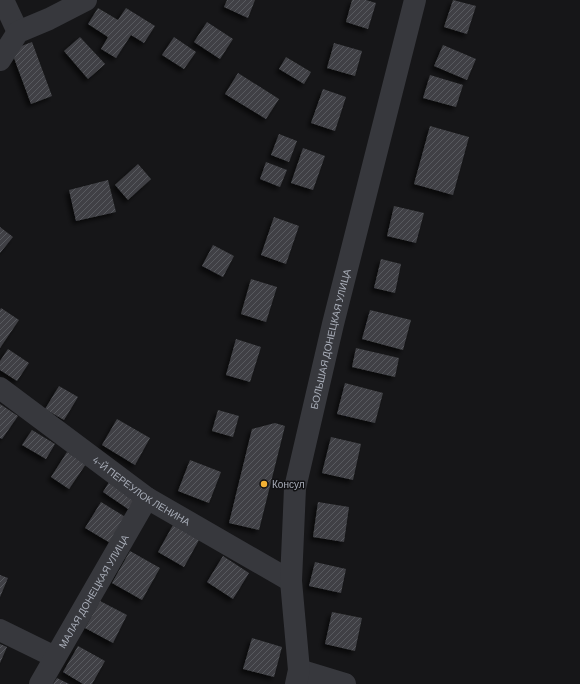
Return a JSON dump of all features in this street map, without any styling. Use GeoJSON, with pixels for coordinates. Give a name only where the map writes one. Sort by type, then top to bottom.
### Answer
{"type":"FeatureCollection","features":[{"type":"Feature","properties":{"kind":"street"},"geometry":{"type":"LineString","coordinates":[[3,0],[18,32]]}},
{"type":"Feature","properties":{"kind":"street"},"geometry":{"type":"LineString","coordinates":[[0,60],[18,32],[49,19],[86,0]]}},
{"type":"Feature","properties":{"kind":"street","name":"БОЛЬШАЯ ДОНЕЦКАЯ УЛИЦА"},"geometry":{"type":"LineString","coordinates":[[298,677],[291,581],[295,488],[335,316],[415,0]]}},
{"type":"Feature","properties":{"kind":"street","name":"4-Й ПЕРЕУЛОК ЛЕНИНА"},"geometry":{"type":"LineString","coordinates":[[0,388],[147,498],[291,581]]}},
{"type":"Feature","properties":{"kind":"street","name":"МАЛАЯ ДОНЕЦКАЯ УЛИЦА"},"geometry":{"type":"LineString","coordinates":[[40,684],[147,498]]}},
{"type":"Feature","properties":{"kind":"street"},"geometry":{"type":"LineString","coordinates":[[0,630],[55,657]]}},
{"type":"Feature","properties":{"kind":"street"},"geometry":{"type":"LineString","coordinates":[[298,677],[345,684]]}},
{"type":"Feature","properties":{"kind":"building"},"geometry":{"type":"Polygon","coordinates":[[[227,0],[255,0],[248,18],[224,7],[227,0]]]}},
{"type":"Feature","properties":{"kind":"building"},"geometry":{"type":"Polygon","coordinates":[[[352,0],[366,0],[376,3],[368,29],[346,22],[352,0]]]}},
{"type":"Feature","properties":{"kind":"building"},"geometry":{"type":"Polygon","coordinates":[[[453,0],[476,6],[467,34],[444,27],[453,0]]]}},
{"type":"Feature","properties":{"kind":"building"},"geometry":{"type":"Polygon","coordinates":[[[98,8],[118,20],[126,8],[155,26],[144,43],[131,35],[116,58],[101,49],[108,37],[88,24],[98,8]]]}},
{"type":"Feature","properties":{"kind":"building"},"geometry":{"type":"Polygon","coordinates":[[[207,22],[233,39],[220,59],[194,42],[207,22]]]}},
{"type":"Feature","properties":{"kind":"building"},"geometry":{"type":"Polygon","coordinates":[[[80,37],[105,64],[88,79],[64,51],[80,37]]]}},
{"type":"Feature","properties":{"kind":"building"},"geometry":{"type":"Polygon","coordinates":[[[174,37],[196,52],[184,69],[162,55],[174,37]]]}},
{"type":"Feature","properties":{"kind":"building"},"geometry":{"type":"Polygon","coordinates":[[[32,42],[52,96],[31,104],[11,50],[32,42]]]}},
{"type":"Feature","properties":{"kind":"building"},"geometry":{"type":"Polygon","coordinates":[[[334,43],[362,51],[355,76],[327,68],[334,43]]]}},
{"type":"Feature","properties":{"kind":"building"},"geometry":{"type":"Polygon","coordinates":[[[443,45],[476,59],[467,80],[434,66],[443,45]]]}},
{"type":"Feature","properties":{"kind":"building"},"geometry":{"type":"Polygon","coordinates":[[[286,57],[311,72],[304,84],[279,69],[286,57]]]}},
{"type":"Feature","properties":{"kind":"building"},"geometry":{"type":"Polygon","coordinates":[[[238,73],[279,99],[266,119],[225,94],[238,73]]]}},
{"type":"Feature","properties":{"kind":"building"},"geometry":{"type":"Polygon","coordinates":[[[430,75],[463,85],[456,107],[423,98],[430,75]]]}},
{"type":"Feature","properties":{"kind":"building"},"geometry":{"type":"Polygon","coordinates":[[[323,89],[346,97],[335,131],[311,123],[323,89]]]}},
{"type":"Feature","properties":{"kind":"building"},"geometry":{"type":"Polygon","coordinates":[[[430,126],[469,137],[453,195],[414,184],[430,126]]]}},
{"type":"Feature","properties":{"kind":"building"},"geometry":{"type":"Polygon","coordinates":[[[279,134],[297,141],[289,162],[271,155],[279,134]]]}},
{"type":"Feature","properties":{"kind":"building"},"geometry":{"type":"Polygon","coordinates":[[[303,148],[325,156],[313,190],[291,183],[303,148]]]}},
{"type":"Feature","properties":{"kind":"building"},"geometry":{"type":"Polygon","coordinates":[[[266,162],[287,170],[280,187],[260,179],[266,162]]]}},
{"type":"Feature","properties":{"kind":"building"},"geometry":{"type":"Polygon","coordinates":[[[138,164],[151,179],[128,200],[115,185],[138,164]]]}},
{"type":"Feature","properties":{"kind":"building"},"geometry":{"type":"Polygon","coordinates":[[[108,180],[116,212],[76,221],[69,190],[108,180]]]}},
{"type":"Feature","properties":{"kind":"building"},"geometry":{"type":"Polygon","coordinates":[[[394,206],[424,213],[416,243],[387,236],[394,206]]]}},
{"type":"Feature","properties":{"kind":"building"},"geometry":{"type":"Polygon","coordinates":[[[274,217],[299,226],[286,264],[261,255],[274,217]]]}},
{"type":"Feature","properties":{"kind":"building"},"geometry":{"type":"Polygon","coordinates":[[[0,227],[13,237],[0,253],[0,227]]]}},
{"type":"Feature","properties":{"kind":"building"},"geometry":{"type":"Polygon","coordinates":[[[213,245],[234,256],[223,277],[202,266],[213,245]]]}},
{"type":"Feature","properties":{"kind":"building"},"geometry":{"type":"Polygon","coordinates":[[[381,259],[401,264],[395,293],[374,288],[381,259]]]}},
{"type":"Feature","properties":{"kind":"building"},"geometry":{"type":"Polygon","coordinates":[[[251,279],[277,287],[266,322],[241,314],[251,279]]]}},
{"type":"Feature","properties":{"kind":"building"},"geometry":{"type":"Polygon","coordinates":[[[1,308],[19,320],[0,348],[0,310],[1,308]]]}},
{"type":"Feature","properties":{"kind":"building"},"geometry":{"type":"Polygon","coordinates":[[[370,310],[411,320],[403,350],[362,339],[370,310]]]}},
{"type":"Feature","properties":{"kind":"building"},"geometry":{"type":"Polygon","coordinates":[[[236,339],[261,347],[250,382],[226,375],[236,339]]]}},
{"type":"Feature","properties":{"kind":"building"},"geometry":{"type":"Polygon","coordinates":[[[356,348],[399,358],[395,377],[352,367],[356,348]]]}},
{"type":"Feature","properties":{"kind":"building"},"geometry":{"type":"Polygon","coordinates":[[[8,349],[29,363],[17,381],[0,370],[0,361],[8,349]]]}},
{"type":"Feature","properties":{"kind":"building"},"geometry":{"type":"Polygon","coordinates":[[[345,383],[383,393],[375,423],[337,414],[345,383]]]}},
{"type":"Feature","properties":{"kind":"building"},"geometry":{"type":"Polygon","coordinates":[[[59,386],[78,397],[64,420],[45,409],[59,386]]]}},
{"type":"Feature","properties":{"kind":"building"},"geometry":{"type":"Polygon","coordinates":[[[0,404],[18,416],[2,439],[0,438],[0,404]]]}},
{"type":"Feature","properties":{"kind":"building"},"geometry":{"type":"Polygon","coordinates":[[[218,410],[239,416],[233,437],[212,431],[218,410]]]}},
{"type":"Feature","properties":{"kind":"building"},"geometry":{"type":"Polygon","coordinates":[[[117,419],[150,438],[135,465],[102,445],[117,419]]]}},
{"type":"Feature","properties":{"kind":"building"},"geometry":{"type":"Polygon","coordinates":[[[275,423],[285,426],[259,530],[229,523],[252,429],[275,423]]]}},
{"type":"Feature","properties":{"kind":"building"},"geometry":{"type":"Polygon","coordinates":[[[32,430],[55,444],[46,459],[22,445],[32,430]]]}},
{"type":"Feature","properties":{"kind":"building"},"geometry":{"type":"Polygon","coordinates":[[[331,437],[361,444],[353,480],[322,473],[331,437]]]}},
{"type":"Feature","properties":{"kind":"building"},"geometry":{"type":"Polygon","coordinates":[[[67,452],[86,464],[69,489],[51,477],[67,452]]]}},
{"type":"Feature","properties":{"kind":"building"},"geometry":{"type":"Polygon","coordinates":[[[190,460],[221,472],[209,503],[178,491],[190,460]]]}},
{"type":"Feature","properties":{"kind":"building"},"geometry":{"type":"Polygon","coordinates":[[[111,479],[140,498],[131,511],[103,492],[111,479]]]}},
{"type":"Feature","properties":{"kind":"building"},"geometry":{"type":"Polygon","coordinates":[[[101,502],[127,518],[112,544],[85,528],[101,502]]]}},
{"type":"Feature","properties":{"kind":"building"},"geometry":{"type":"Polygon","coordinates":[[[318,502],[349,507],[344,542],[313,537],[318,502]]]}},
{"type":"Feature","properties":{"kind":"building"},"geometry":{"type":"Polygon","coordinates":[[[173,525],[199,540],[184,567],[158,552],[173,525]]]}},
{"type":"Feature","properties":{"kind":"building"},"geometry":{"type":"Polygon","coordinates":[[[130,551],[160,568],[142,600],[112,583],[130,551]]]}},
{"type":"Feature","properties":{"kind":"building"},"geometry":{"type":"Polygon","coordinates":[[[223,556],[249,573],[233,599],[207,582],[223,556]]]}},
{"type":"Feature","properties":{"kind":"building"},"geometry":{"type":"Polygon","coordinates":[[[315,562],[346,569],[341,593],[309,586],[315,562]]]}},
{"type":"Feature","properties":{"kind":"building"},"geometry":{"type":"Polygon","coordinates":[[[0,575],[8,578],[0,597],[0,575]]]}},
{"type":"Feature","properties":{"kind":"building"},"geometry":{"type":"Polygon","coordinates":[[[100,601],[127,615],[113,643],[85,628],[100,601]]]}},
{"type":"Feature","properties":{"kind":"building"},"geometry":{"type":"Polygon","coordinates":[[[332,612],[362,618],[355,651],[325,644],[332,612]]]}},
{"type":"Feature","properties":{"kind":"building"},"geometry":{"type":"Polygon","coordinates":[[[252,638],[282,647],[274,677],[243,669],[252,638]]]}},
{"type":"Feature","properties":{"kind":"building"},"geometry":{"type":"Polygon","coordinates":[[[0,644],[7,647],[0,663],[0,644]]]}},
{"type":"Feature","properties":{"kind":"building"},"geometry":{"type":"Polygon","coordinates":[[[78,646],[105,661],[92,684],[83,684],[63,672],[78,646]]]}},
{"type":"Feature","properties":{"kind":"building"},"geometry":{"type":"Polygon","coordinates":[[[57,678],[69,684],[53,684],[57,678]]]}},
{"type":"Feature","properties":{"kind":"place","name":"Консул"},"geometry":{"type":"Point","coordinates":[264,484]}}]}
